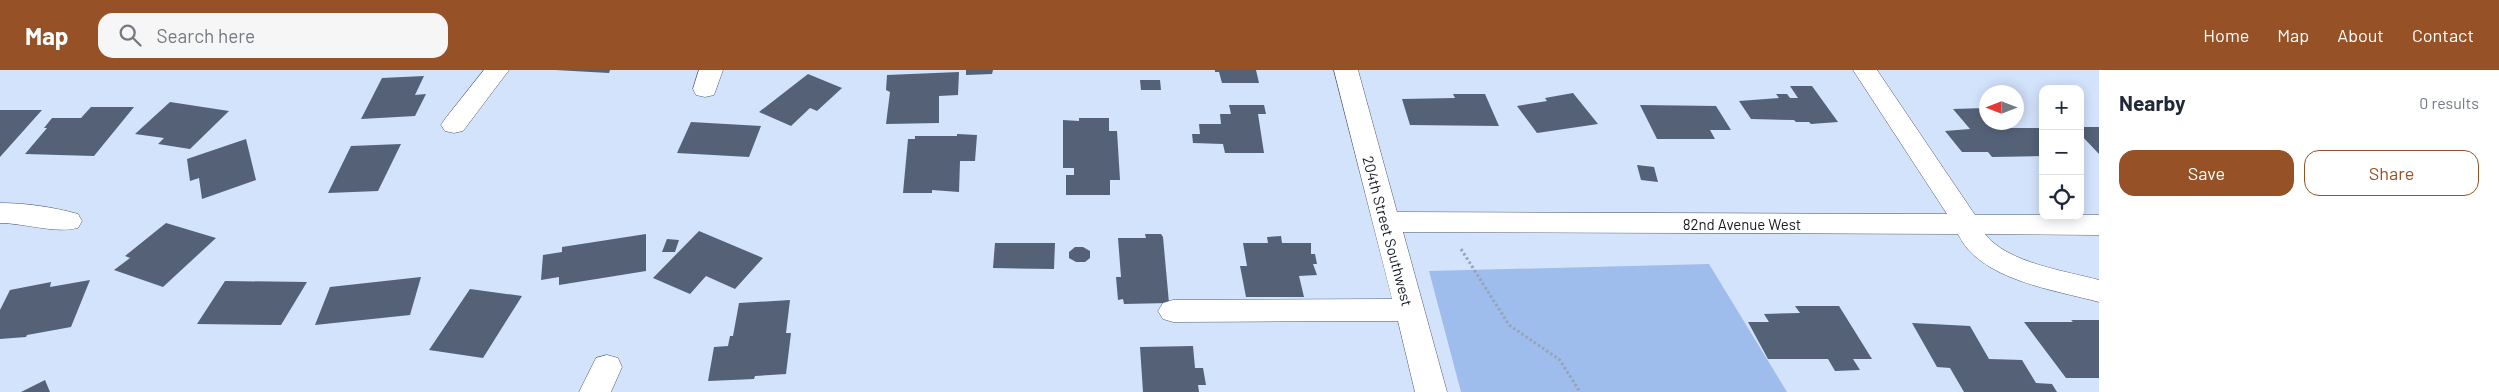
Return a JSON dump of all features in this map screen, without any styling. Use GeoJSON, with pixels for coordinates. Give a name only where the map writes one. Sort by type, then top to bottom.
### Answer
{"type":"FeatureCollection","features":[{"type":"Feature","properties":{"kind":"street"},"geometry":{"type":"LineString","coordinates":[[454,124],[497,70]]}},
{"type":"Feature","properties":{"kind":"street","name":"204th Street Southwest"},"geometry":{"type":"LineString","coordinates":[[1346,70],[1431,392]]}},
{"type":"Feature","properties":{"kind":"street"},"geometry":{"type":"LineString","coordinates":[[1865,70],[1968,225],[1976,243],[1996,258],[2030,272],[2099,292]]}},
{"type":"Feature","properties":{"kind":"street"},"geometry":{"type":"LineString","coordinates":[[0,213],[19,213],[68,221]]}},
{"type":"Feature","properties":{"kind":"street","name":"82nd Avenue West"},"geometry":{"type":"LineString","coordinates":[[1386,222],[2099,225]]}},
{"type":"Feature","properties":{"kind":"street"},"geometry":{"type":"LineString","coordinates":[[1173,311],[1409,310]]}},
{"type":"Feature","properties":{"kind":"path"},"geometry":{"type":"LineString","coordinates":[[1445,222],[1509,325],[1560,360],[1580,392]]}},
{"type":"Feature","properties":{"kind":"shaded area"},"geometry":{"type":"Polygon","coordinates":[[[1709,264],[1787,392],[1461,392],[1429,271],[1709,264]]]}},
{"type":"Feature","properties":{"kind":"building"},"geometry":{"type":"Polygon","coordinates":[[[555,70],[610,70],[609,73],[555,70]]]}},
{"type":"Feature","properties":{"kind":"building"},"geometry":{"type":"Polygon","coordinates":[[[966,70],[993,70],[992,74],[966,75],[966,70]]]}},
{"type":"Feature","properties":{"kind":"building"},"geometry":{"type":"Polygon","coordinates":[[[1215,70],[1256,70],[1259,83],[1222,83],[1219,72],[1215,72],[1215,70]]]}},
{"type":"Feature","properties":{"kind":"building"},"geometry":{"type":"Polygon","coordinates":[[[959,72],[958,95],[939,96],[939,123],[886,124],[890,92],[886,90],[887,75],[959,72]]]}},
{"type":"Feature","properties":{"kind":"building"},"geometry":{"type":"Polygon","coordinates":[[[808,74],[842,88],[817,111],[810,108],[791,126],[759,112],[808,74]]]}},
{"type":"Feature","properties":{"kind":"building"},"geometry":{"type":"Polygon","coordinates":[[[424,76],[415,95],[426,94],[415,116],[361,119],[382,78],[424,76]]]}},
{"type":"Feature","properties":{"kind":"building"},"geometry":{"type":"Polygon","coordinates":[[[1140,80],[1160,80],[1161,90],[1141,90],[1140,80]]]}},
{"type":"Feature","properties":{"kind":"building"},"geometry":{"type":"Polygon","coordinates":[[[1790,86],[1812,86],[1838,122],[1811,124],[1794,120],[1751,119],[1739,101],[1779,98],[1776,94],[1787,94],[1790,98],[1798,98],[1790,86]]]}},
{"type":"Feature","properties":{"kind":"building"},"geometry":{"type":"Polygon","coordinates":[[[1573,93],[1598,124],[1537,133],[1517,106],[1547,101],[1545,98],[1573,93]]]}},
{"type":"Feature","properties":{"kind":"building"},"geometry":{"type":"Polygon","coordinates":[[[1453,94],[1485,94],[1499,126],[1410,125],[1402,99],[1455,98],[1453,94]]]}},
{"type":"Feature","properties":{"kind":"building"},"geometry":{"type":"Polygon","coordinates":[[[170,102],[229,111],[190,149],[158,144],[164,138],[135,134],[170,102]]]}},
{"type":"Feature","properties":{"kind":"building"},"geometry":{"type":"Polygon","coordinates":[[[1229,105],[1264,105],[1266,114],[1258,114],[1264,153],[1225,153],[1223,144],[1193,143],[1192,134],[1200,134],[1199,124],[1221,124],[1220,114],[1231,114],[1229,105]]]}},
{"type":"Feature","properties":{"kind":"building"},"geometry":{"type":"Polygon","coordinates":[[[1640,105],[1716,106],[1731,130],[1710,130],[1715,139],[1657,139],[1640,105]]]}},
{"type":"Feature","properties":{"kind":"building"},"geometry":{"type":"Polygon","coordinates":[[[91,107],[134,107],[94,156],[25,154],[47,128],[44,128],[52,118],[81,118],[91,107]]]}},
{"type":"Feature","properties":{"kind":"building"},"geometry":{"type":"Polygon","coordinates":[[[1979,108],[1979,130],[2039,128],[2039,156],[1992,157],[1988,152],[1962,152],[1945,131],[1970,129],[1953,109],[1979,108]]]}},
{"type":"Feature","properties":{"kind":"building"},"geometry":{"type":"Polygon","coordinates":[[[0,110],[42,110],[0,157],[0,110]]]}},
{"type":"Feature","properties":{"kind":"building"},"geometry":{"type":"Polygon","coordinates":[[[1079,118],[1109,118],[1109,131],[1117,131],[1120,180],[1110,180],[1110,195],[1066,195],[1066,175],[1074,175],[1074,168],[1063,168],[1063,120],[1079,121],[1079,118]]]}},
{"type":"Feature","properties":{"kind":"building"},"geometry":{"type":"Polygon","coordinates":[[[691,122],[761,126],[749,157],[677,153],[691,122]]]}},
{"type":"Feature","properties":{"kind":"building"},"geometry":{"type":"Polygon","coordinates":[[[2084,127],[2099,127],[2099,154],[2084,138],[2084,127]]]}},
{"type":"Feature","properties":{"kind":"building"},"geometry":{"type":"Polygon","coordinates":[[[957,134],[977,135],[975,161],[960,161],[959,192],[932,190],[932,193],[903,193],[908,139],[915,139],[915,136],[957,136],[957,134]]]}},
{"type":"Feature","properties":{"kind":"building"},"geometry":{"type":"Polygon","coordinates":[[[246,139],[256,180],[202,199],[199,178],[190,181],[187,159],[246,139]]]}},
{"type":"Feature","properties":{"kind":"building"},"geometry":{"type":"Polygon","coordinates":[[[401,144],[378,191],[328,193],[351,146],[401,144]]]}},
{"type":"Feature","properties":{"kind":"building"},"geometry":{"type":"Polygon","coordinates":[[[1637,165],[1654,167],[1658,182],[1641,180],[1637,165]]]}},
{"type":"Feature","properties":{"kind":"building"},"geometry":{"type":"Polygon","coordinates":[[[166,223],[216,238],[163,287],[114,270],[130,258],[125,256],[166,223]]]}},
{"type":"Feature","properties":{"kind":"building"},"geometry":{"type":"Polygon","coordinates":[[[699,231],[763,258],[735,289],[706,276],[690,294],[653,278],[699,231]]]}},
{"type":"Feature","properties":{"kind":"building"},"geometry":{"type":"Polygon","coordinates":[[[646,234],[646,271],[559,285],[559,277],[541,280],[543,255],[562,252],[562,247],[646,234]]]}},
{"type":"Feature","properties":{"kind":"building"},"geometry":{"type":"Polygon","coordinates":[[[1145,234],[1161,234],[1163,237],[1169,303],[1124,304],[1123,299],[1118,300],[1116,277],[1121,277],[1118,238],[1146,238],[1145,234]]]}},
{"type":"Feature","properties":{"kind":"building"},"geometry":{"type":"Polygon","coordinates":[[[1281,236],[1282,243],[1311,243],[1311,254],[1315,254],[1317,264],[1313,264],[1317,275],[1299,276],[1304,297],[1246,297],[1240,266],[1247,266],[1243,243],[1268,243],[1267,237],[1281,236]]]}},
{"type":"Feature","properties":{"kind":"building"},"geometry":{"type":"Polygon","coordinates":[[[667,239],[679,240],[675,252],[662,252],[667,239]]]}},
{"type":"Feature","properties":{"kind":"building"},"geometry":{"type":"Polygon","coordinates":[[[995,243],[1055,243],[1054,269],[993,268],[995,243]]]}},
{"type":"Feature","properties":{"kind":"building"},"geometry":{"type":"Polygon","coordinates":[[[1075,247],[1083,247],[1090,251],[1090,258],[1085,262],[1076,262],[1069,258],[1069,252],[1075,247]]]}},
{"type":"Feature","properties":{"kind":"building"},"geometry":{"type":"Polygon","coordinates":[[[421,277],[410,315],[315,325],[330,287],[421,277]]]}},
{"type":"Feature","properties":{"kind":"building"},"geometry":{"type":"Polygon","coordinates":[[[90,280],[71,327],[27,335],[26,337],[0,339],[0,310],[10,290],[51,282],[50,287],[90,280]]]}},
{"type":"Feature","properties":{"kind":"building"},"geometry":{"type":"Polygon","coordinates":[[[225,281],[307,282],[281,325],[197,324],[225,281]]]}},
{"type":"Feature","properties":{"kind":"building"},"geometry":{"type":"Polygon","coordinates":[[[470,289],[522,296],[483,358],[429,350],[470,289]]]}},
{"type":"Feature","properties":{"kind":"building"},"geometry":{"type":"Polygon","coordinates":[[[790,300],[786,333],[791,333],[786,374],[755,376],[754,379],[708,381],[714,347],[728,346],[730,336],[733,336],[739,303],[790,300]]]}},
{"type":"Feature","properties":{"kind":"building"},"geometry":{"type":"Polygon","coordinates":[[[1795,306],[1839,306],[1872,359],[1853,359],[1860,370],[1835,371],[1828,359],[1768,359],[1748,322],[1769,322],[1764,314],[1800,313],[1795,306]]]}},
{"type":"Feature","properties":{"kind":"building"},"geometry":{"type":"Polygon","coordinates":[[[2071,320],[2099,320],[2099,378],[2066,378],[2024,322],[2073,322],[2071,320]]]}},
{"type":"Feature","properties":{"kind":"building"},"geometry":{"type":"Polygon","coordinates":[[[1912,323],[1970,326],[1989,359],[2022,360],[2036,383],[2052,384],[2057,392],[1964,392],[1950,368],[1937,367],[1912,323]]]}},
{"type":"Feature","properties":{"kind":"building"},"geometry":{"type":"Polygon","coordinates":[[[1193,346],[1195,368],[1203,368],[1206,385],[1198,385],[1199,392],[1143,392],[1140,347],[1193,346]]]}},
{"type":"Feature","properties":{"kind":"building"},"geometry":{"type":"Polygon","coordinates":[[[45,380],[50,392],[21,392],[45,380]]]}}]}
